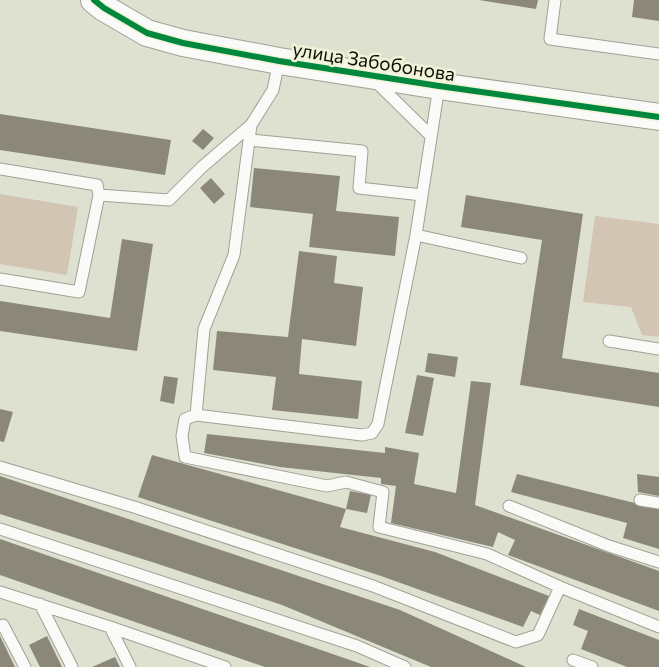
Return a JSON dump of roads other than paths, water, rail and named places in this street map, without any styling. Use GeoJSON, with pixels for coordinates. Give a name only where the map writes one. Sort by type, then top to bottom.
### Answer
{"type":"FeatureCollection","features":[{"type":"Feature","properties":{"kind":"street","name":"улица Забобонова"},"geometry":{"type":"LineString","coordinates":[[94,0],[104,8],[147,33],[183,43],[279,61],[438,86],[659,117]]}},
{"type":"Feature","properties":{"kind":"lane"},"geometry":{"type":"LineString","coordinates":[[555,0],[550,39],[659,54]]}},
{"type":"Feature","properties":{"kind":"lane"},"geometry":{"type":"LineString","coordinates":[[99,195],[169,200],[202,167],[251,125],[273,90],[279,61]]}},
{"type":"Feature","properties":{"kind":"lane"},"geometry":{"type":"LineString","coordinates":[[369,75],[431,136]]}},
{"type":"Feature","properties":{"kind":"lane"},"geometry":{"type":"LineString","coordinates":[[438,86],[416,235],[378,424],[372,433],[362,435],[196,415],[184,419],[182,436],[184,456],[327,486],[346,482],[383,492],[380,528],[487,554],[560,587],[659,627]]}},
{"type":"Feature","properties":{"kind":"lane"},"geometry":{"type":"LineString","coordinates":[[196,415],[204,329],[234,255],[251,125]]}},
{"type":"Feature","properties":{"kind":"lane"},"geometry":{"type":"LineString","coordinates":[[250,140],[362,151],[359,188],[422,196]]}},
{"type":"Feature","properties":{"kind":"lane"},"geometry":{"type":"LineString","coordinates":[[0,169],[97,185],[99,195],[78,292],[0,279]]}},
{"type":"Feature","properties":{"kind":"lane"},"geometry":{"type":"LineString","coordinates":[[416,235],[521,258]]}},
{"type":"Feature","properties":{"kind":"lane"},"geometry":{"type":"LineString","coordinates":[[609,341],[659,349]]}},
{"type":"Feature","properties":{"kind":"lane"},"geometry":{"type":"LineString","coordinates":[[0,467],[134,507],[373,586],[516,642],[538,635],[560,587]]}},
{"type":"Feature","properties":{"kind":"lane"},"geometry":{"type":"LineString","coordinates":[[640,500],[659,503]]}},
{"type":"Feature","properties":{"kind":"lane"},"geometry":{"type":"LineString","coordinates":[[509,506],[609,546],[659,562]]}},
{"type":"Feature","properties":{"kind":"lane"},"geometry":{"type":"LineString","coordinates":[[0,529],[356,646],[405,667]]}},
{"type":"Feature","properties":{"kind":"lane"},"geometry":{"type":"LineString","coordinates":[[0,592],[110,627],[224,667]]}},
{"type":"Feature","properties":{"kind":"lane"},"geometry":{"type":"LineString","coordinates":[[40,604],[72,667]]}},
{"type":"Feature","properties":{"kind":"lane"},"geometry":{"type":"LineString","coordinates":[[3,625],[25,667]]}},
{"type":"Feature","properties":{"kind":"lane"},"geometry":{"type":"LineString","coordinates":[[110,627],[130,667]]}},
{"type":"Feature","properties":{"kind":"lane"},"geometry":{"type":"LineString","coordinates":[[573,660],[592,667]]}}]}
